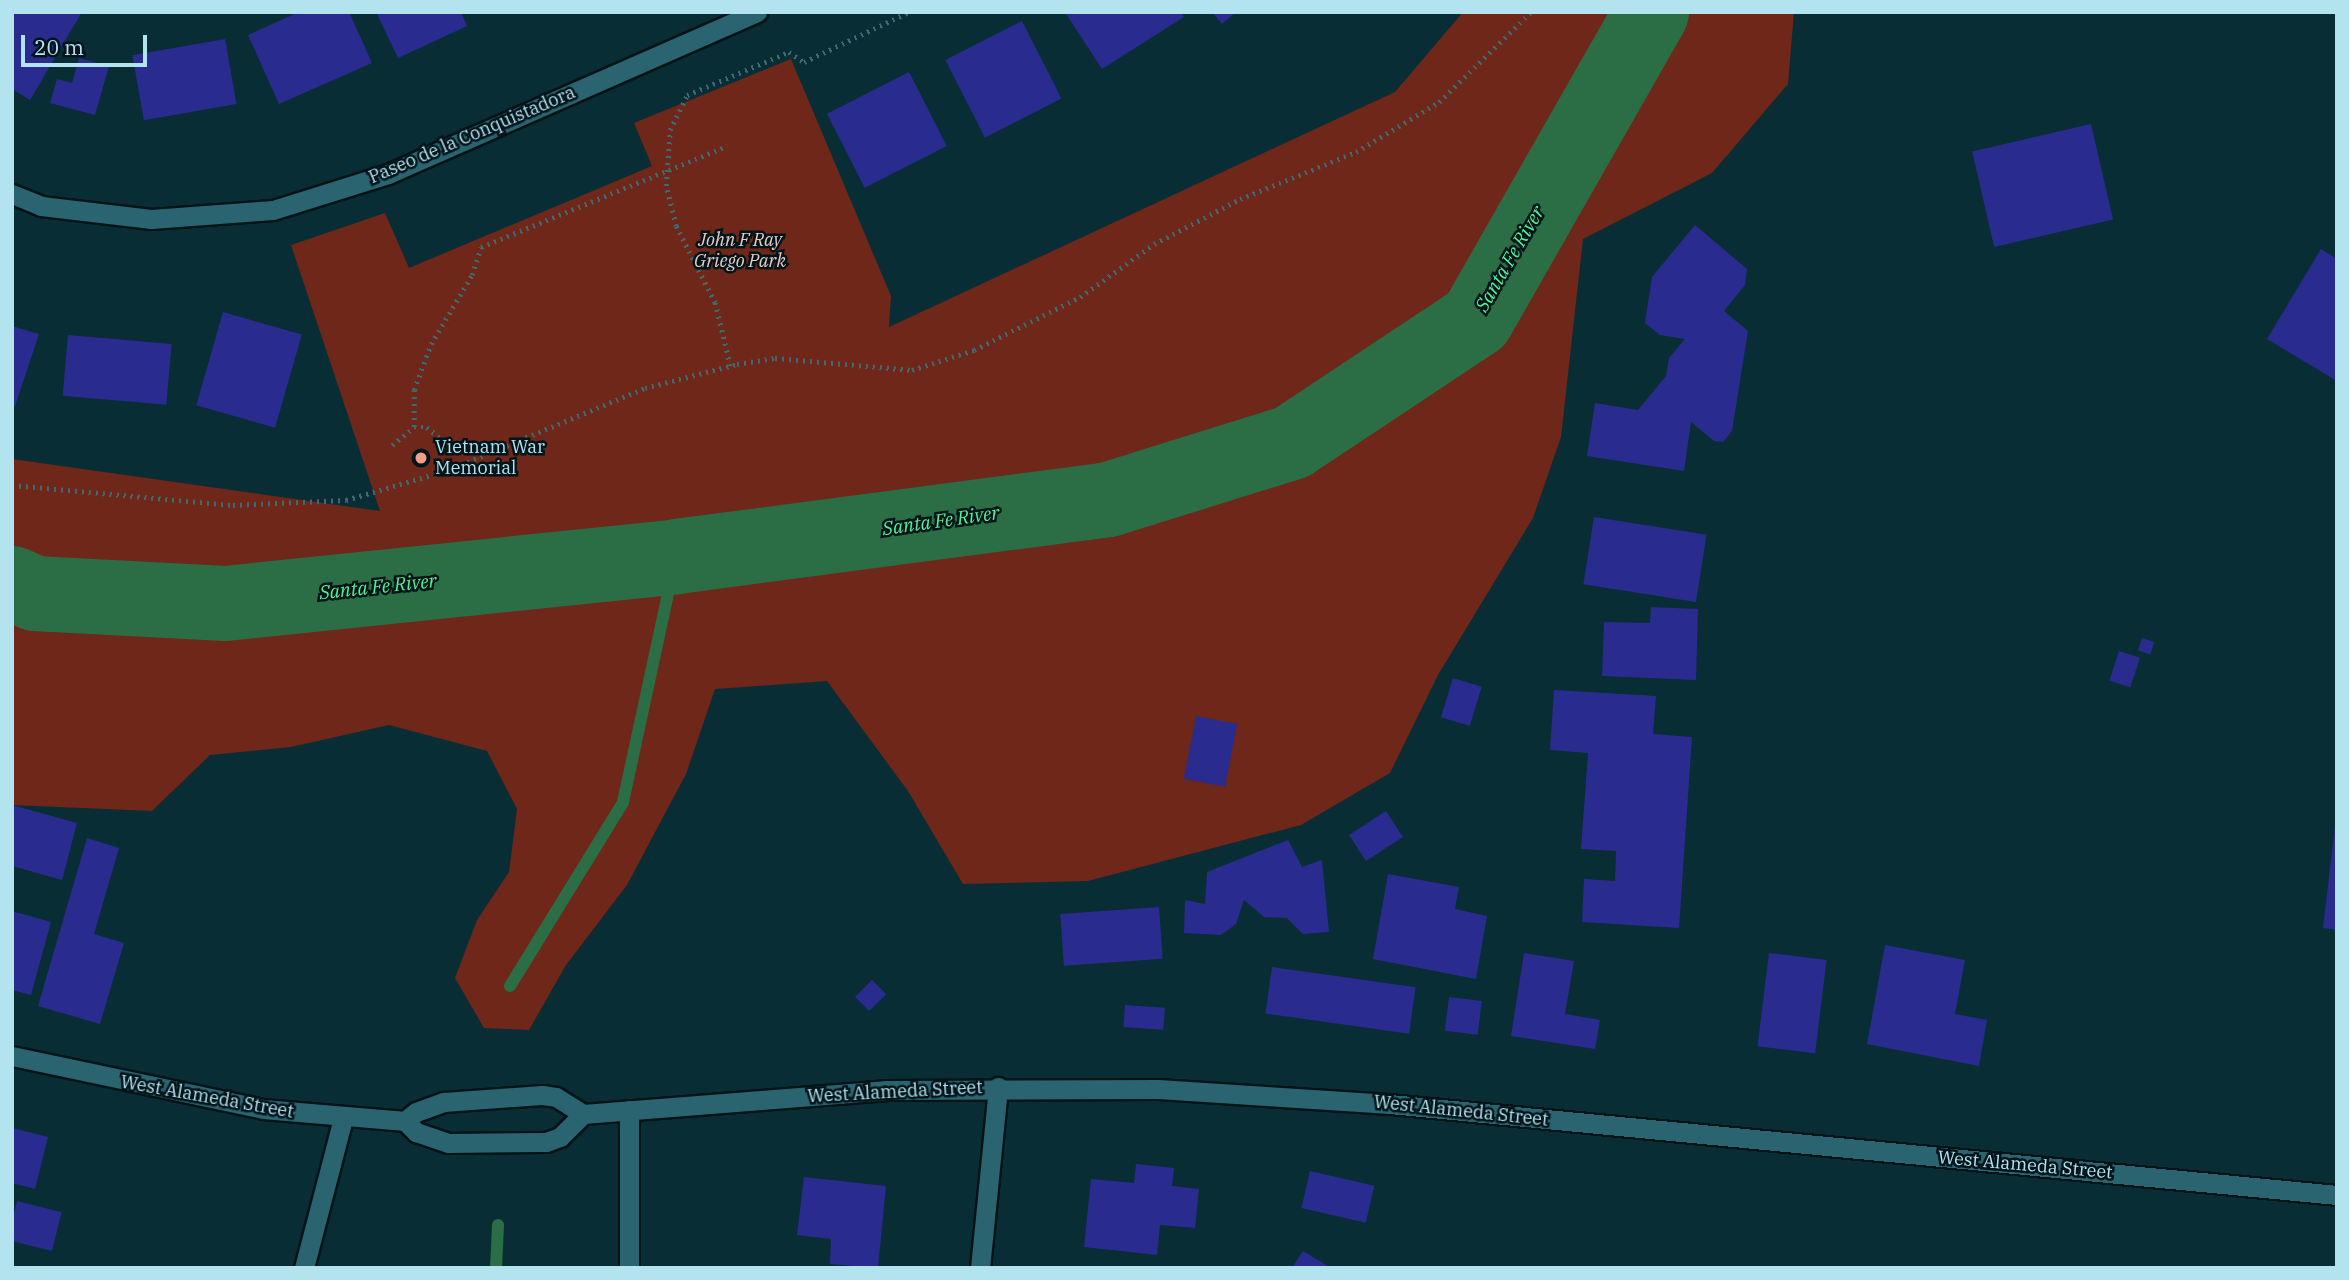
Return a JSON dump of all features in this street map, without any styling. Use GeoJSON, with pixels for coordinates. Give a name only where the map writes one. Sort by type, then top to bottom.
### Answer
{"type":"FeatureCollection","features":[{"type":"Feature","properties":{"kind":"street","name":"Paseo de la Conquistadora"},"geometry":{"type":"LineString","coordinates":[[12,194],[41,206],[151,219],[273,210],[388,174],[757,12]]}},
{"type":"Feature","properties":{"kind":"street","name":"West Alameda Street"},"geometry":{"type":"LineString","coordinates":[[12,1056],[216,1102],[343,1118],[405,1121],[444,1102],[541,1096],[556,1097],[583,1114],[872,1091],[998,1087],[1313,1097],[2337,1195]]}},
{"type":"Feature","properties":{"kind":"street"},"geometry":{"type":"LineString","coordinates":[[980,1268],[998,1087]]}},
{"type":"Feature","properties":{"kind":"street"},"geometry":{"type":"LineString","coordinates":[[629,1110],[629,1268]]}},
{"type":"Feature","properties":{"kind":"street","name":"West Alameda Street"},"geometry":{"type":"LineString","coordinates":[[405,1121],[416,1132],[448,1143],[546,1142],[560,1137],[583,1114]]}},
{"type":"Feature","properties":{"kind":"street"},"geometry":{"type":"LineString","coordinates":[[304,1268],[343,1118]]}},
{"type":"Feature","properties":{"kind":"path"},"geometry":{"type":"LineString","coordinates":[[730,366],[715,303],[676,226],[666,186],[670,130],[687,95],[789,52],[804,62],[908,12]]}},
{"type":"Feature","properties":{"kind":"path"},"geometry":{"type":"LineString","coordinates":[[12,485],[233,505],[346,500],[448,470],[645,388],[730,366],[775,358],[912,370],[974,350],[1080,297],[1167,238],[1240,199],[1356,152],[1439,102],[1531,12]]}},
{"type":"Feature","properties":{"kind":"path"},"geometry":{"type":"LineString","coordinates":[[414,427],[414,390],[431,344],[472,275],[481,247],[667,167],[727,146]]}},
{"type":"Feature","properties":{"kind":"path"},"geometry":{"type":"LineString","coordinates":[[392,445],[414,427],[427,427],[442,440]]}},
{"type":"Feature","properties":{"kind":"green space","name":"John F Ray Griego Park"},"geometry":{"type":"Polygon","coordinates":[[[1463,12],[1794,12],[1788,84],[1712,173],[1583,239],[1561,437],[1533,518],[1438,675],[1390,773],[1301,825],[1088,881],[963,884],[908,791],[827,681],[715,689],[686,774],[627,885],[566,965],[529,1030],[484,1028],[455,978],[477,920],[509,872],[517,809],[487,751],[389,725],[291,747],[210,755],[152,811],[12,805],[12,459],[380,511],[291,245],[385,213],[409,268],[652,166],[634,123],[791,59],[891,296],[889,327],[1395,92],[1463,12]]]}},
{"type":"Feature","properties":{"kind":"building"},"geometry":{"type":"Polygon","coordinates":[[[12,12],[82,12],[30,100],[12,89],[12,12]]]}},
{"type":"Feature","properties":{"kind":"building"},"geometry":{"type":"Polygon","coordinates":[[[299,12],[349,12],[372,63],[279,104],[248,35],[299,12]]]}},
{"type":"Feature","properties":{"kind":"building"},"geometry":{"type":"Polygon","coordinates":[[[376,12],[461,12],[467,26],[398,58],[376,12]]]}},
{"type":"Feature","properties":{"kind":"building"},"geometry":{"type":"Polygon","coordinates":[[[1065,12],[1181,12],[1184,17],[1102,69],[1065,12]]]}},
{"type":"Feature","properties":{"kind":"building"},"geometry":{"type":"Polygon","coordinates":[[[1212,12],[1236,12],[1222,24],[1212,12]]]}},
{"type":"Feature","properties":{"kind":"building"},"geometry":{"type":"Polygon","coordinates":[[[1022,21],[1061,99],[985,138],[945,60],[1022,21]]]}},
{"type":"Feature","properties":{"kind":"building"},"geometry":{"type":"Polygon","coordinates":[[[225,39],[236,104],[144,120],[132,55],[225,39]]]}},
{"type":"Feature","properties":{"kind":"building"},"geometry":{"type":"Polygon","coordinates":[[[79,58],[109,66],[95,115],[50,103],[57,79],[72,83],[79,58]]]}},
{"type":"Feature","properties":{"kind":"building"},"geometry":{"type":"Polygon","coordinates":[[[909,72],[947,146],[865,188],[827,114],[909,72]]]}},
{"type":"Feature","properties":{"kind":"building"},"geometry":{"type":"Polygon","coordinates":[[[2091,124],[2113,219],[1994,247],[1972,151],[2091,124]]]}},
{"type":"Feature","properties":{"kind":"building"},"geometry":{"type":"Polygon","coordinates":[[[1695,225],[1747,269],[1745,285],[1724,311],[1748,331],[1732,431],[1723,442],[1714,441],[1691,422],[1684,471],[1587,456],[1595,403],[1638,410],[1666,376],[1669,358],[1685,339],[1660,335],[1645,323],[1652,277],[1695,225]]]}},
{"type":"Feature","properties":{"kind":"building"},"geometry":{"type":"Polygon","coordinates":[[[2321,249],[2337,259],[2337,381],[2267,339],[2321,249]]]}},
{"type":"Feature","properties":{"kind":"building"},"geometry":{"type":"Polygon","coordinates":[[[223,312],[302,335],[275,428],[196,405],[223,312]]]}},
{"type":"Feature","properties":{"kind":"building"},"geometry":{"type":"Polygon","coordinates":[[[12,326],[39,334],[15,406],[12,405],[12,326]]]}},
{"type":"Feature","properties":{"kind":"building"},"geometry":{"type":"Polygon","coordinates":[[[68,335],[172,344],[166,405],[63,396],[68,335]]]}},
{"type":"Feature","properties":{"kind":"building"},"geometry":{"type":"Polygon","coordinates":[[[1594,517],[1707,535],[1696,602],[1583,584],[1594,517]]]}},
{"type":"Feature","properties":{"kind":"building"},"geometry":{"type":"Polygon","coordinates":[[[1651,607],[1698,609],[1696,680],[1602,676],[1604,622],[1650,623],[1651,607]]]}},
{"type":"Feature","properties":{"kind":"building"},"geometry":{"type":"Polygon","coordinates":[[[2142,638],[2154,642],[2150,654],[2138,650],[2142,638]]]}},
{"type":"Feature","properties":{"kind":"building"},"geometry":{"type":"Polygon","coordinates":[[[2119,651],[2140,658],[2130,687],[2109,680],[2119,651]]]}},
{"type":"Feature","properties":{"kind":"building"},"geometry":{"type":"Polygon","coordinates":[[[1453,678],[1482,687],[1470,726],[1441,717],[1453,678]]]}},
{"type":"Feature","properties":{"kind":"building"},"geometry":{"type":"Polygon","coordinates":[[[1554,690],[1656,696],[1653,734],[1692,737],[1679,928],[1582,922],[1584,879],[1615,881],[1616,851],[1581,849],[1588,753],[1550,750],[1554,690]]]}},
{"type":"Feature","properties":{"kind":"building"},"geometry":{"type":"Polygon","coordinates":[[[1196,716],[1237,724],[1225,787],[1184,779],[1196,716]]]}},
{"type":"Feature","properties":{"kind":"building"},"geometry":{"type":"Polygon","coordinates":[[[12,805],[77,823],[62,880],[12,866],[12,805]]]}},
{"type":"Feature","properties":{"kind":"building"},"geometry":{"type":"Polygon","coordinates":[[[1386,811],[1403,837],[1366,861],[1349,835],[1386,811]]]}},
{"type":"Feature","properties":{"kind":"building"},"geometry":{"type":"Polygon","coordinates":[[[2335,826],[2337,827],[2337,930],[2323,928],[2335,826]]]}},
{"type":"Feature","properties":{"kind":"building"},"geometry":{"type":"Polygon","coordinates":[[[87,838],[119,848],[94,934],[124,943],[100,1024],[38,1006],[87,838]]]}},
{"type":"Feature","properties":{"kind":"building"},"geometry":{"type":"Polygon","coordinates":[[[1288,840],[1302,867],[1322,860],[1329,932],[1303,934],[1287,918],[1264,917],[1244,900],[1236,924],[1221,935],[1184,933],[1185,900],[1205,904],[1207,872],[1288,840]]]}},
{"type":"Feature","properties":{"kind":"building"},"geometry":{"type":"Polygon","coordinates":[[[1388,874],[1459,887],[1455,909],[1487,916],[1476,979],[1373,959],[1388,874]]]}},
{"type":"Feature","properties":{"kind":"building"},"geometry":{"type":"Polygon","coordinates":[[[1159,907],[1163,959],[1064,966],[1060,914],[1159,907]]]}},
{"type":"Feature","properties":{"kind":"building"},"geometry":{"type":"Polygon","coordinates":[[[12,911],[51,922],[31,995],[12,990],[12,911]]]}},
{"type":"Feature","properties":{"kind":"building"},"geometry":{"type":"Polygon","coordinates":[[[1885,945],[1965,960],[1955,1014],[1987,1020],[1979,1066],[1867,1044],[1885,945]]]}},
{"type":"Feature","properties":{"kind":"building"},"geometry":{"type":"Polygon","coordinates":[[[1524,953],[1574,961],[1565,1014],[1600,1020],[1595,1049],[1511,1036],[1524,953]]]}},
{"type":"Feature","properties":{"kind":"building"},"geometry":{"type":"Polygon","coordinates":[[[1769,953],[1827,960],[1815,1053],[1758,1046],[1769,953]]]}},
{"type":"Feature","properties":{"kind":"building"},"geometry":{"type":"Polygon","coordinates":[[[1272,967],[1416,987],[1409,1034],[1265,1014],[1272,967]]]}},
{"type":"Feature","properties":{"kind":"building"},"geometry":{"type":"Polygon","coordinates":[[[872,980],[886,994],[869,1011],[855,997],[872,980]]]}},
{"type":"Feature","properties":{"kind":"building"},"geometry":{"type":"Polygon","coordinates":[[[1449,997],[1482,1001],[1478,1035],[1445,1031],[1449,997]]]}},
{"type":"Feature","properties":{"kind":"building"},"geometry":{"type":"Polygon","coordinates":[[[1125,1005],[1165,1008],[1163,1030],[1123,1027],[1125,1005]]]}},
{"type":"Feature","properties":{"kind":"building"},"geometry":{"type":"Polygon","coordinates":[[[12,1128],[48,1137],[35,1189],[12,1183],[12,1128]]]}},
{"type":"Feature","properties":{"kind":"building"},"geometry":{"type":"Polygon","coordinates":[[[1136,1164],[1174,1168],[1172,1186],[1199,1189],[1195,1228],[1160,1225],[1157,1255],[1084,1247],[1091,1179],[1134,1183],[1136,1164]]]}},
{"type":"Feature","properties":{"kind":"building"},"geometry":{"type":"Polygon","coordinates":[[[1310,1171],[1374,1186],[1366,1223],[1301,1208],[1310,1171]]]}},
{"type":"Feature","properties":{"kind":"building"},"geometry":{"type":"Polygon","coordinates":[[[804,1177],[886,1186],[878,1268],[830,1264],[831,1239],[797,1235],[804,1177]]]}},
{"type":"Feature","properties":{"kind":"building"},"geometry":{"type":"Polygon","coordinates":[[[17,1201],[62,1212],[52,1251],[12,1241],[12,1221],[17,1201]]]}},
{"type":"Feature","properties":{"kind":"building"},"geometry":{"type":"Polygon","coordinates":[[[1303,1251],[1331,1268],[1292,1268],[1303,1251]]]}},
{"type":"Feature","properties":{"kind":"waterway","name":"Santa Fe River"},"geometry":{"type":"LineString","coordinates":[[12,583],[34,593],[225,603],[676,556],[1108,499],[1291,442],[1476,319],[1651,12]]}},
{"type":"Feature","properties":{"kind":"waterway"},"geometry":{"type":"LineString","coordinates":[[510,986],[623,802],[676,556]]}},
{"type":"Feature","properties":{"kind":"waterway"},"geometry":{"type":"LineString","coordinates":[[496,1268],[498,1225]]}},
{"type":"Feature","properties":{"kind":"place","name":"Vietnam War Memorial"},"geometry":{"type":"Point","coordinates":[421,458]}}]}
